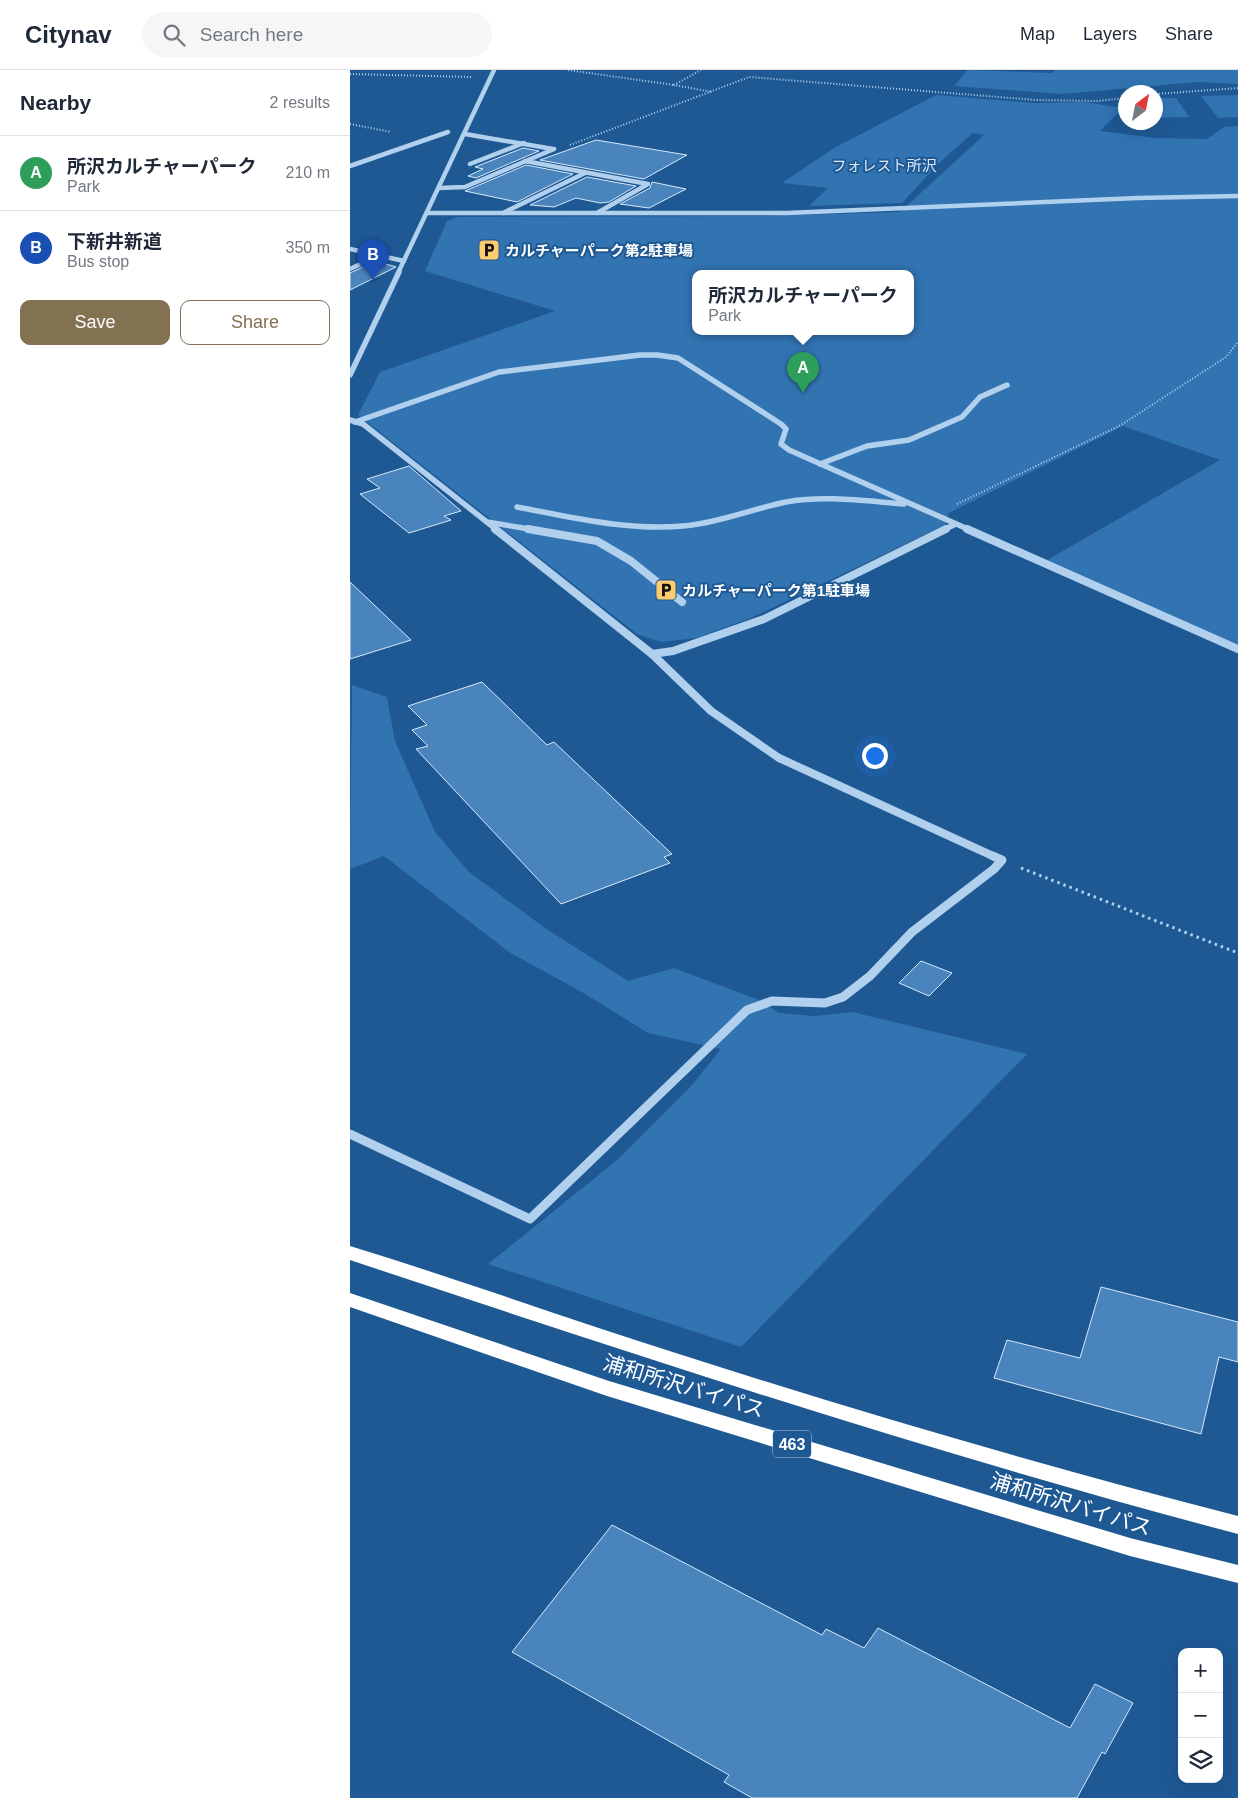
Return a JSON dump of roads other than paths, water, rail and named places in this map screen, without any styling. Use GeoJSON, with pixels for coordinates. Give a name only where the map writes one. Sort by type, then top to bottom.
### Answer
{"type":"FeatureCollection","features":[{"type":"Feature","properties":{"kind":"highway","name":"浦和所沢バイパス"},"geometry":{"type":"LineString","coordinates":[[350,1253],[726,1379],[1140,1501],[1238,1525]]}},
{"type":"Feature","properties":{"kind":"highway","name":"浦和所沢バイパス"},"geometry":{"type":"LineString","coordinates":[[350,1300],[607,1388],[1130,1547],[1238,1574]]}},
{"type":"Feature","properties":{"kind":"street"},"geometry":{"type":"LineString","coordinates":[[350,375],[494,70]]}},
{"type":"Feature","properties":{"kind":"street"},"geometry":{"type":"LineString","coordinates":[[350,166],[448,132]]}},
{"type":"Feature","properties":{"kind":"street"},"geometry":{"type":"LineString","coordinates":[[438,188],[464,187],[556,149],[465,134]]}},
{"type":"Feature","properties":{"kind":"street"},"geometry":{"type":"LineString","coordinates":[[470,164],[524,143]]}},
{"type":"Feature","properties":{"kind":"street"},"geometry":{"type":"LineString","coordinates":[[525,161],[648,184],[597,213]]}},
{"type":"Feature","properties":{"kind":"street"},"geometry":{"type":"LineString","coordinates":[[502,213],[586,173]]}},
{"type":"Feature","properties":{"kind":"street"},"geometry":{"type":"LineString","coordinates":[[427,213],[840,212],[1127,197],[1238,196]]}},
{"type":"Feature","properties":{"kind":"street"},"geometry":{"type":"LineString","coordinates":[[350,249],[404,261]]}},
{"type":"Feature","properties":{"kind":"street"},"geometry":{"type":"LineString","coordinates":[[350,269],[378,256]]}},
{"type":"Feature","properties":{"kind":"street"},"geometry":{"type":"LineString","coordinates":[[820,464],[867,446],[909,440],[962,417],[980,397],[1007,385]]}},
{"type":"Feature","properties":{"kind":"street"},"geometry":{"type":"LineString","coordinates":[[350,1134],[530,1219],[747,1010],[772,1002],[825,1003],[843,997],[870,976],[912,932],[994,869],[1002,860],[779,758],[711,711],[652,654],[363,424],[352,421]]}},
{"type":"Feature","properties":{"kind":"street"},"geometry":{"type":"LineString","coordinates":[[517,507],[618,525],[663,526],[711,522],[773,505],[810,500],[839,499],[910,504]]}},
{"type":"Feature","properties":{"kind":"street"},"geometry":{"type":"LineString","coordinates":[[934,515],[1238,649]]}},
{"type":"Feature","properties":{"kind":"street"},"geometry":{"type":"LineString","coordinates":[[487,522],[597,541],[612,548],[637,565],[682,602]]}},
{"type":"Feature","properties":{"kind":"street"},"geometry":{"type":"LineString","coordinates":[[652,654],[673,651],[764,619],[956,524]]}},
{"type":"Feature","properties":{"kind":"lane"},"geometry":{"type":"LineString","coordinates":[[352,421],[499,372],[640,355],[678,358],[781,424],[786,429],[781,444],[820,464],[934,515]]}},
{"type":"Feature","properties":{"kind":"place","name":"カルチャーパーク第2駐車場"},"geometry":{"type":"Point","coordinates":[489,250]}},
{"type":"Feature","properties":{"kind":"place","name":"下新井新道"},"geometry":{"type":"Point","coordinates":[373,280]}},
{"type":"Feature","properties":{"kind":"place","name":"所沢カルチャーパーク"},"geometry":{"type":"Point","coordinates":[803,393]}},
{"type":"Feature","properties":{"kind":"place","name":"カルチャーパーク第1駐車場"},"geometry":{"type":"Point","coordinates":[666,590]}},
{"type":"Feature","properties":{"kind":"park label","name":"フォレスト所沢"},"geometry":{"type":"Point","coordinates":[884,165]}}]}
